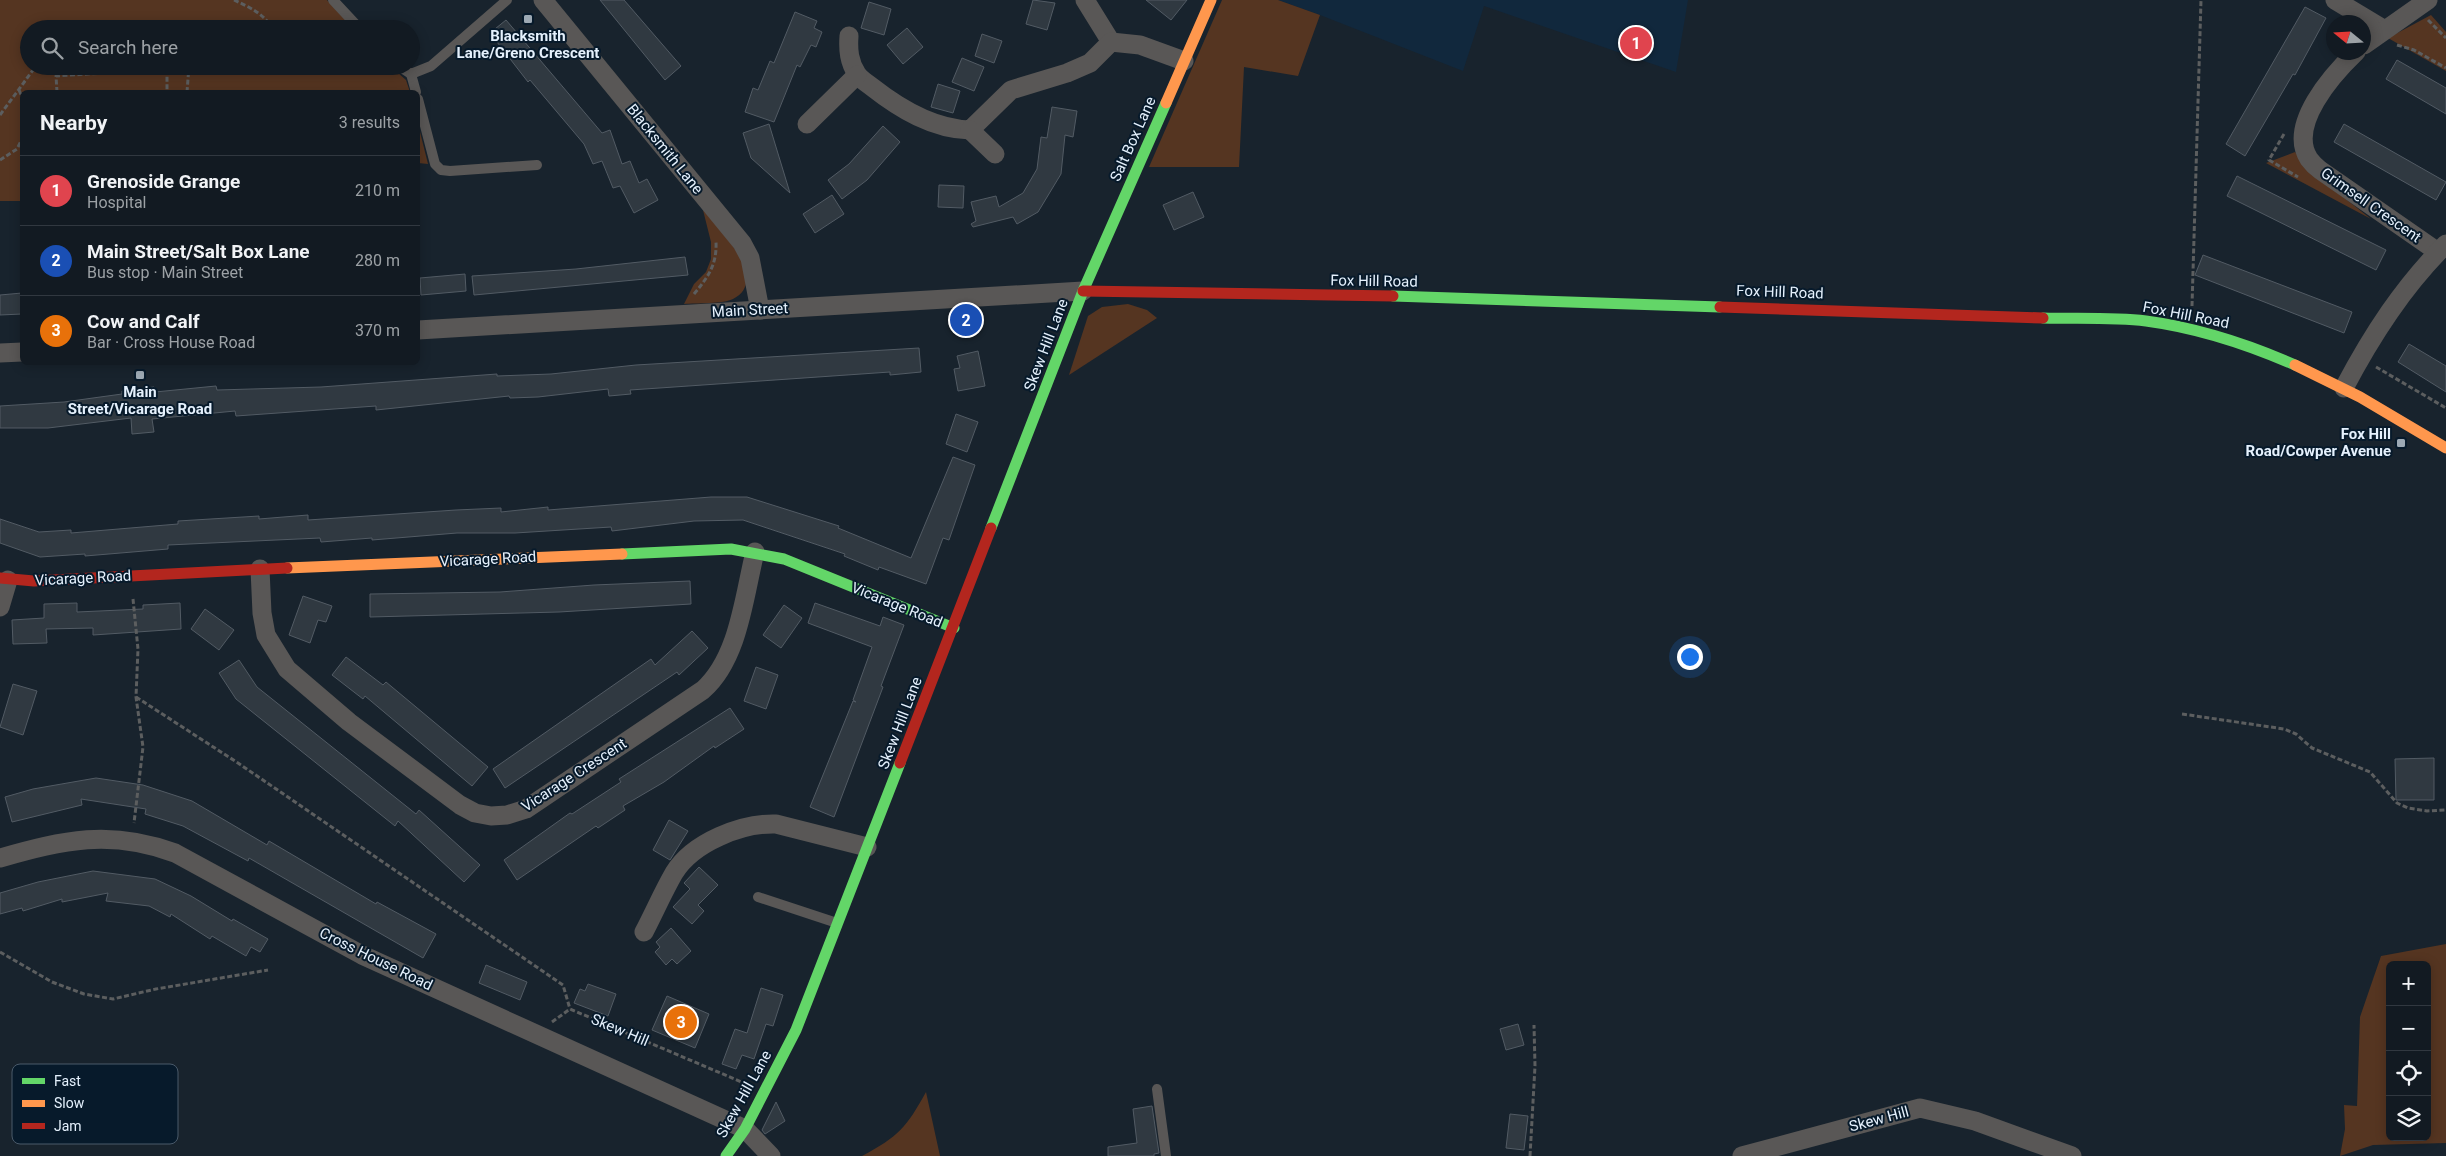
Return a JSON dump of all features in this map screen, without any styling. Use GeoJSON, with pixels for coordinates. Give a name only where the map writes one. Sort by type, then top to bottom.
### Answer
{"type":"FeatureCollection","features":[{"type":"Feature","properties":{"kind":"street","name":"Blacksmith Lane"},"geometry":{"type":"LineString","coordinates":[[543,0],[742,244],[750,258],[760,310]]}},
{"type":"Feature","properties":{"kind":"street"},"geometry":{"type":"LineString","coordinates":[[1085,0],[1111,42]]}},
{"type":"Feature","properties":{"kind":"street","name":"Salt Box Lane"},"geometry":{"type":"LineString","coordinates":[[1083,291],[1211,0]]}},
{"type":"Feature","properties":{"kind":"street"},"geometry":{"type":"LineString","coordinates":[[2335,0],[2372,38],[2428,0]]}},
{"type":"Feature","properties":{"kind":"street"},"geometry":{"type":"LineString","coordinates":[[849,36],[851,61],[857,75],[897,106],[911,113],[942,125],[970,130],[995,154]]}},
{"type":"Feature","properties":{"kind":"street"},"geometry":{"type":"LineString","coordinates":[[970,130],[1011,90],[1075,70],[1090,63],[1111,42],[1140,44],[1184,61]]}},
{"type":"Feature","properties":{"kind":"street","name":"Grimsell Crescent"},"geometry":{"type":"LineString","coordinates":[[2348,60],[2319,94],[2307,120],[2303,139],[2308,158],[2320,170],[2442,248]]}},
{"type":"Feature","properties":{"kind":"street"},"geometry":{"type":"LineString","coordinates":[[807,124],[857,75]]}},
{"type":"Feature","properties":{"kind":"street"},"geometry":{"type":"LineString","coordinates":[[2344,388],[2385,316],[2410,283],[2442,248]]}},
{"type":"Feature","properties":{"kind":"street","name":"Main Street"},"geometry":{"type":"LineString","coordinates":[[420,330],[1083,291]]}},
{"type":"Feature","properties":{"kind":"street","name":"Fox Hill Road"},"geometry":{"type":"LineString","coordinates":[[1083,291],[1390,296],[2145,321],[2207,332],[2259,348],[2302,366],[2344,388],[2446,448]]}},
{"type":"Feature","properties":{"kind":"street","name":"Skew Hill Lane"},"geometry":{"type":"LineString","coordinates":[[726,1156],[765,1092],[796,1030],[954,628],[1083,291]]}},
{"type":"Feature","properties":{"kind":"street"},"geometry":{"type":"LineString","coordinates":[[0,354],[20,352]]}},
{"type":"Feature","properties":{"kind":"street","name":"Vicarage Road"},"geometry":{"type":"LineString","coordinates":[[0,607],[4,579],[34,581],[260,568],[731,549],[755,552],[784,559],[954,628]]}},
{"type":"Feature","properties":{"kind":"street","name":"Vicarage Crescent"},"geometry":{"type":"LineString","coordinates":[[260,568],[262,614],[266,635],[287,669],[349,722],[445,796],[475,813],[491,816],[507,815],[526,809],[703,690],[715,679],[730,653],[755,552]]}},
{"type":"Feature","properties":{"kind":"street"},"geometry":{"type":"LineString","coordinates":[[644,932],[674,873],[682,862],[710,842],[738,830],[763,824],[776,824],[867,847]]}},
{"type":"Feature","properties":{"kind":"street","name":"Cross House Road"},"geometry":{"type":"LineString","coordinates":[[0,858],[60,842],[88,838],[150,844],[175,853],[362,955],[744,1129]]}},
{"type":"Feature","properties":{"kind":"street","name":"Skew Hill"},"geometry":{"type":"LineString","coordinates":[[1742,1156],[1920,1108],[1975,1121],[2072,1156]]}},
{"type":"Feature","properties":{"kind":"street"},"geometry":{"type":"LineString","coordinates":[[744,1129],[771,1156]]}},
{"type":"Feature","properties":{"kind":"lane"},"geometry":{"type":"LineString","coordinates":[[333,0],[352,20]]}},
{"type":"Feature","properties":{"kind":"lane"},"geometry":{"type":"LineString","coordinates":[[420,70],[431,66],[507,0]]}},
{"type":"Feature","properties":{"kind":"lane"},"geometry":{"type":"LineString","coordinates":[[411,75],[415,90]]}},
{"type":"Feature","properties":{"kind":"lane"},"geometry":{"type":"LineString","coordinates":[[420,107],[435,164],[441,170],[538,165]]}},
{"type":"Feature","properties":{"kind":"lane"},"geometry":{"type":"LineString","coordinates":[[758,897],[838,923]]}},
{"type":"Feature","properties":{"kind":"lane"},"geometry":{"type":"LineString","coordinates":[[1157,1089],[1166,1156]]}},
{"type":"Feature","properties":{"kind":"path"},"geometry":{"type":"LineString","coordinates":[[234,0],[252,8],[267,20]]}},
{"type":"Feature","properties":{"kind":"path"},"geometry":{"type":"LineString","coordinates":[[2191,329],[2201,0]]}},
{"type":"Feature","properties":{"kind":"path"},"geometry":{"type":"LineString","coordinates":[[2372,38],[2414,50],[2446,68]]}},
{"type":"Feature","properties":{"kind":"path"},"geometry":{"type":"LineString","coordinates":[[0,115],[30,75]]}},
{"type":"Feature","properties":{"kind":"path"},"geometry":{"type":"LineString","coordinates":[[57,90],[56,76],[72,75]]}},
{"type":"Feature","properties":{"kind":"path"},"geometry":{"type":"LineString","coordinates":[[167,75],[167,90]]}},
{"type":"Feature","properties":{"kind":"path"},"geometry":{"type":"LineString","coordinates":[[187,90],[188,75]]}},
{"type":"Feature","properties":{"kind":"path"},"geometry":{"type":"LineString","coordinates":[[0,160],[17,149],[20,143]]}},
{"type":"Feature","properties":{"kind":"path"},"geometry":{"type":"LineString","coordinates":[[678,314],[708,278],[716,262],[715,237]]}},
{"type":"Feature","properties":{"kind":"path"},"geometry":{"type":"LineString","coordinates":[[2360,358],[2446,408]]}},
{"type":"Feature","properties":{"kind":"path"},"geometry":{"type":"LineString","coordinates":[[130,576],[138,649],[136,698],[143,747],[132,841]]}},
{"type":"Feature","properties":{"kind":"path"},"geometry":{"type":"LineString","coordinates":[[136,698],[262,780],[564,985],[570,1009],[534,1034]]}},
{"type":"Feature","properties":{"kind":"path"},"geometry":{"type":"LineString","coordinates":[[2182,714],[2284,729],[2296,734],[2312,748],[2370,772],[2397,803],[2408,808],[2427,811],[2446,810]]}},
{"type":"Feature","properties":{"kind":"path"},"geometry":{"type":"LineString","coordinates":[[0,952],[52,982],[84,994],[113,1000],[156,988],[268,970]]}},
{"type":"Feature","properties":{"kind":"path","name":"Skew Hill"},"geometry":{"type":"LineString","coordinates":[[570,1009],[765,1092]]}},
{"type":"Feature","properties":{"kind":"path"},"geometry":{"type":"LineString","coordinates":[[1530,1156],[1535,1066],[1534,1025]]}},
{"type":"Feature","properties":{"kind":"shaded area"},"geometry":{"type":"Polygon","coordinates":[[[0,0],[327,0],[346,20],[20,20],[20,75],[400,75],[406,80],[409,90],[20,90],[20,201],[0,201],[0,0]]]}},
{"type":"Feature","properties":{"kind":"shaded area"},"geometry":{"type":"Polygon","coordinates":[[[1222,0],[1278,0],[1320,15],[1298,76],[1244,67],[1239,167],[1149,167],[1222,0]]]}},
{"type":"Feature","properties":{"kind":"shaded area"},"geometry":{"type":"Polygon","coordinates":[[[1278,0],[1688,0],[1676,72],[1484,6],[1463,71],[1278,0]]]}},
{"type":"Feature","properties":{"kind":"shaded area"},"geometry":{"type":"Polygon","coordinates":[[[2431,15],[2446,32],[2446,71],[2388,38],[2431,15]]]}},
{"type":"Feature","properties":{"kind":"shaded area"},"geometry":{"type":"Polygon","coordinates":[[[420,132],[428,164],[420,163],[420,132]]]}},
{"type":"Feature","properties":{"kind":"shaded area"},"geometry":{"type":"Polygon","coordinates":[[[2295,152],[2309,170],[2371,219],[2266,163],[2295,152]]]}},
{"type":"Feature","properties":{"kind":"shaded area"},"geometry":{"type":"Polygon","coordinates":[[[703,210],[738,254],[744,267],[746,279],[743,290],[729,301],[684,304],[694,284],[706,272],[711,259],[711,242],[703,210]]]}},
{"type":"Feature","properties":{"kind":"shaded area"},"geometry":{"type":"Polygon","coordinates":[[[1128,304],[1147,310],[1157,318],[1069,375],[1088,316],[1102,307],[1128,304]]]}},
{"type":"Feature","properties":{"kind":"shaded area"},"geometry":{"type":"Polygon","coordinates":[[[2446,944],[2446,1143],[2373,1145],[2340,1156],[2345,1129],[2344,1105],[2357,1106],[2360,1017],[2381,956],[2446,944]]]}},
{"type":"Feature","properties":{"kind":"shaded area"},"geometry":{"type":"Polygon","coordinates":[[[926,1092],[940,1156],[862,1156],[885,1143],[907,1123],[926,1092]]]}},
{"type":"Feature","properties":{"kind":"building"},"geometry":{"type":"Polygon","coordinates":[[[600,0],[624,0],[681,66],[665,80],[600,0]]]}},
{"type":"Feature","properties":{"kind":"building"},"geometry":{"type":"Polygon","coordinates":[[[1033,0],[1055,3],[1047,30],[1026,24],[1033,0]]]}},
{"type":"Feature","properties":{"kind":"building"},"geometry":{"type":"Polygon","coordinates":[[[1146,0],[1187,0],[1171,20],[1146,0]]]}},
{"type":"Feature","properties":{"kind":"building"},"geometry":{"type":"Polygon","coordinates":[[[869,2],[891,9],[884,35],[861,28],[869,2]]]}},
{"type":"Feature","properties":{"kind":"building"},"geometry":{"type":"Polygon","coordinates":[[[2305,7],[2326,18],[2295,75],[2293,74],[2245,156],[2226,144],[2305,7]]]}},
{"type":"Feature","properties":{"kind":"building"},"geometry":{"type":"Polygon","coordinates":[[[795,12],[817,21],[814,28],[822,32],[816,47],[811,45],[800,67],[797,65],[774,122],[745,112],[753,88],[758,90],[770,61],[774,63],[795,12]]]}},
{"type":"Feature","properties":{"kind":"building"},"geometry":{"type":"Polygon","coordinates":[[[506,20],[602,133],[610,130],[622,164],[630,161],[639,183],[647,179],[658,200],[634,213],[620,186],[613,188],[602,161],[593,164],[584,144],[530,80],[528,82],[490,33],[506,20]]]}},
{"type":"Feature","properties":{"kind":"building"},"geometry":{"type":"Polygon","coordinates":[[[907,28],[923,47],[903,64],[887,45],[907,28]]]}},
{"type":"Feature","properties":{"kind":"building"},"geometry":{"type":"Polygon","coordinates":[[[982,34],[1002,41],[994,63],[975,56],[982,34]]]}},
{"type":"Feature","properties":{"kind":"building"},"geometry":{"type":"Polygon","coordinates":[[[962,58],[984,67],[974,91],[952,82],[962,58]]]}},
{"type":"Feature","properties":{"kind":"building"},"geometry":{"type":"Polygon","coordinates":[[[2397,60],[2446,88],[2446,114],[2386,79],[2397,60]]]}},
{"type":"Feature","properties":{"kind":"building"},"geometry":{"type":"Polygon","coordinates":[[[938,84],[960,91],[953,113],[931,107],[938,84]]]}},
{"type":"Feature","properties":{"kind":"building"},"geometry":{"type":"Polygon","coordinates":[[[1052,107],[1077,111],[1073,137],[1065,135],[1061,174],[1038,212],[1017,224],[1013,217],[973,227],[971,224],[976,221],[971,202],[996,196],[999,207],[1023,193],[1037,169],[1041,137],[1047,138],[1052,107]]]}},
{"type":"Feature","properties":{"kind":"building"},"geometry":{"type":"Polygon","coordinates":[[[769,124],[790,193],[751,158],[743,133],[769,124]]]}},
{"type":"Feature","properties":{"kind":"building"},"geometry":{"type":"Polygon","coordinates":[[[2344,124],[2446,182],[2436,200],[2334,142],[2344,124]]]}},
{"type":"Feature","properties":{"kind":"building"},"geometry":{"type":"Polygon","coordinates":[[[883,126],[900,142],[867,180],[842,199],[828,180],[849,164],[883,126]]]}},
{"type":"Feature","properties":{"kind":"building"},"geometry":{"type":"Polygon","coordinates":[[[2237,176],[2386,250],[2376,270],[2227,196],[2237,176]]]}},
{"type":"Feature","properties":{"kind":"building"},"geometry":{"type":"Polygon","coordinates":[[[939,185],[964,186],[963,208],[938,207],[939,185]]]}},
{"type":"Feature","properties":{"kind":"building"},"geometry":{"type":"Polygon","coordinates":[[[1193,192],[1204,217],[1174,230],[1163,205],[1193,192]]]}},
{"type":"Feature","properties":{"kind":"building"},"geometry":{"type":"Polygon","coordinates":[[[832,195],[844,214],[815,233],[803,214],[832,195]]]}},
{"type":"Feature","properties":{"kind":"building"},"geometry":{"type":"Polygon","coordinates":[[[2203,255],[2352,312],[2344,333],[2195,275],[2203,255]]]}},
{"type":"Feature","properties":{"kind":"building"},"geometry":{"type":"Polygon","coordinates":[[[685,257],[688,275],[474,295],[472,276],[576,269],[685,257]]]}},
{"type":"Feature","properties":{"kind":"building"},"geometry":{"type":"Polygon","coordinates":[[[465,274],[466,291],[421,295],[420,278],[465,274]]]}},
{"type":"Feature","properties":{"kind":"building"},"geometry":{"type":"Polygon","coordinates":[[[20,293],[20,314],[0,315],[0,295],[20,293]]]}},
{"type":"Feature","properties":{"kind":"building"},"geometry":{"type":"Polygon","coordinates":[[[2409,344],[2446,366],[2446,392],[2398,362],[2409,344]]]}},
{"type":"Feature","properties":{"kind":"building"},"geometry":{"type":"Polygon","coordinates":[[[919,348],[921,372],[890,375],[890,372],[630,390],[631,394],[609,396],[608,389],[538,397],[510,398],[509,396],[376,410],[376,406],[236,416],[235,411],[152,419],[154,432],[132,434],[131,418],[48,428],[0,428],[0,406],[64,402],[122,394],[122,391],[154,387],[155,392],[216,386],[217,390],[321,387],[497,374],[497,376],[551,374],[636,365],[919,348]]]}},
{"type":"Feature","properties":{"kind":"building"},"geometry":{"type":"Polygon","coordinates":[[[978,351],[985,386],[958,391],[954,369],[960,368],[957,356],[978,351]]]}},
{"type":"Feature","properties":{"kind":"building"},"geometry":{"type":"Polygon","coordinates":[[[956,414],[978,422],[967,452],[946,444],[956,414]]]}},
{"type":"Feature","properties":{"kind":"building"},"geometry":{"type":"Polygon","coordinates":[[[953,457],[975,465],[949,540],[943,538],[926,584],[879,567],[878,570],[844,556],[845,554],[743,520],[694,521],[612,531],[611,527],[515,533],[457,533],[372,540],[372,538],[321,542],[320,538],[168,545],[168,549],[85,556],[85,554],[40,557],[0,543],[0,519],[39,532],[71,530],[71,533],[178,524],[178,521],[259,516],[259,519],[308,515],[308,520],[501,508],[501,512],[548,507],[548,510],[711,497],[747,497],[839,526],[838,528],[911,558],[953,457]]]}},
{"type":"Feature","properties":{"kind":"building"},"geometry":{"type":"Polygon","coordinates":[[[690,581],[691,604],[559,612],[370,617],[370,594],[500,592],[594,585],[690,581]]]}},
{"type":"Feature","properties":{"kind":"building"},"geometry":{"type":"Polygon","coordinates":[[[303,596],[332,606],[326,622],[318,620],[310,643],[289,635],[303,596]]]}},
{"type":"Feature","properties":{"kind":"building"},"geometry":{"type":"Polygon","coordinates":[[[77,603],[77,612],[143,609],[143,605],[180,603],[181,629],[93,635],[93,628],[46,629],[47,643],[13,644],[12,620],[44,618],[44,604],[77,603]]]}},
{"type":"Feature","properties":{"kind":"building"},"geometry":{"type":"Polygon","coordinates":[[[815,603],[880,626],[883,617],[904,625],[881,686],[883,687],[834,817],[810,807],[853,701],[856,702],[853,700],[872,647],[808,623],[815,603]]]}},
{"type":"Feature","properties":{"kind":"building"},"geometry":{"type":"Polygon","coordinates":[[[784,605],[802,618],[781,648],[763,635],[784,605]]]}},
{"type":"Feature","properties":{"kind":"building"},"geometry":{"type":"Polygon","coordinates":[[[205,609],[234,630],[219,650],[191,629],[205,609]]]}},
{"type":"Feature","properties":{"kind":"building"},"geometry":{"type":"Polygon","coordinates":[[[692,631],[708,648],[679,675],[677,672],[505,788],[493,769],[651,659],[655,665],[692,631]]]}},
{"type":"Feature","properties":{"kind":"building"},"geometry":{"type":"Polygon","coordinates":[[[346,657],[383,685],[386,682],[488,767],[472,786],[365,696],[363,699],[332,675],[346,657]]]}},
{"type":"Feature","properties":{"kind":"building"},"geometry":{"type":"Polygon","coordinates":[[[239,660],[257,687],[416,814],[419,810],[480,865],[464,882],[398,821],[395,826],[236,699],[219,673],[239,660]]]}},
{"type":"Feature","properties":{"kind":"building"},"geometry":{"type":"Polygon","coordinates":[[[756,667],[778,675],[766,709],[744,701],[756,667]]]}},
{"type":"Feature","properties":{"kind":"building"},"geometry":{"type":"Polygon","coordinates":[[[13,684],[37,691],[23,735],[0,727],[13,684]]]}},
{"type":"Feature","properties":{"kind":"building"},"geometry":{"type":"Polygon","coordinates":[[[730,708],[744,729],[715,748],[714,746],[664,782],[623,806],[625,810],[598,828],[596,826],[517,880],[504,860],[570,813],[572,814],[621,782],[619,779],[730,708]]]}},
{"type":"Feature","properties":{"kind":"building"},"geometry":{"type":"Polygon","coordinates":[[[2434,758],[2434,800],[2396,800],[2395,759],[2434,758]]]}},
{"type":"Feature","properties":{"kind":"building"},"geometry":{"type":"Polygon","coordinates":[[[96,778],[143,785],[192,801],[267,845],[269,841],[376,904],[377,902],[436,934],[423,958],[249,858],[248,861],[183,826],[145,814],[146,809],[81,799],[82,805],[12,822],[5,797],[33,789],[96,778]]]}},
{"type":"Feature","properties":{"kind":"building"},"geometry":{"type":"Polygon","coordinates":[[[669,820],[688,831],[670,860],[653,850],[669,820]]]}},
{"type":"Feature","properties":{"kind":"building"},"geometry":{"type":"Polygon","coordinates":[[[699,867],[718,885],[698,905],[704,911],[692,924],[673,907],[690,889],[684,883],[699,867]]]}},
{"type":"Feature","properties":{"kind":"building"},"geometry":{"type":"Polygon","coordinates":[[[93,871],[155,879],[191,896],[232,921],[233,919],[268,939],[260,952],[251,947],[246,956],[212,936],[210,939],[171,914],[170,917],[149,906],[106,901],[108,893],[62,902],[62,899],[23,911],[22,908],[0,914],[0,893],[38,882],[93,871]]]}},
{"type":"Feature","properties":{"kind":"building"},"geometry":{"type":"Polygon","coordinates":[[[671,928],[691,951],[677,964],[672,959],[666,965],[655,952],[660,947],[656,942],[671,928]]]}},
{"type":"Feature","properties":{"kind":"building"},"geometry":{"type":"Polygon","coordinates":[[[486,965],[527,982],[520,1000],[479,983],[486,965]]]}},
{"type":"Feature","properties":{"kind":"building"},"geometry":{"type":"Polygon","coordinates":[[[588,984],[616,994],[608,1016],[574,1003],[580,989],[585,991],[588,984]]]}},
{"type":"Feature","properties":{"kind":"building"},"geometry":{"type":"Polygon","coordinates":[[[761,988],[783,995],[773,1026],[766,1024],[754,1059],[742,1055],[736,1069],[722,1064],[735,1029],[747,1033],[761,988]]]}},
{"type":"Feature","properties":{"kind":"building"},"geometry":{"type":"Polygon","coordinates":[[[667,996],[709,1014],[695,1048],[652,1030],[667,996]]]}},
{"type":"Feature","properties":{"kind":"building"},"geometry":{"type":"Polygon","coordinates":[[[1518,1024],[1524,1045],[1506,1050],[1500,1029],[1518,1024]]]}},
{"type":"Feature","properties":{"kind":"building"},"geometry":{"type":"Polygon","coordinates":[[[776,1102],[785,1121],[765,1134],[762,1130],[776,1102]]]}},
{"type":"Feature","properties":{"kind":"building"},"geometry":{"type":"Polygon","coordinates":[[[1152,1106],[1159,1153],[1154,1154],[1154,1156],[1108,1156],[1108,1147],[1137,1143],[1133,1109],[1152,1106]]]}},
{"type":"Feature","properties":{"kind":"building"},"geometry":{"type":"Polygon","coordinates":[[[1510,1114],[1528,1116],[1524,1150],[1506,1148],[1510,1114]]]}},
{"type":"Feature","properties":{"kind":"traffic: fast"},"geometry":{"type":"LineString","coordinates":[[991,528],[1083,291],[1166,103]]}},
{"type":"Feature","properties":{"kind":"traffic: fast"},"geometry":{"type":"LineString","coordinates":[[1393,296],[1720,307]]}},
{"type":"Feature","properties":{"kind":"traffic: fast"},"geometry":{"type":"LineString","coordinates":[[2043,318],[2121,319],[2166,324],[2204,332],[2259,350],[2295,365]]}},
{"type":"Feature","properties":{"kind":"traffic: fast"},"geometry":{"type":"LineString","coordinates":[[622,554],[731,549],[784,559],[954,628]]}},
{"type":"Feature","properties":{"kind":"traffic: fast"},"geometry":{"type":"LineString","coordinates":[[726,1156],[745,1129],[796,1030],[900,763]]}},
{"type":"Feature","properties":{"kind":"traffic: slow"},"geometry":{"type":"LineString","coordinates":[[1166,103],[1211,0]]}},
{"type":"Feature","properties":{"kind":"traffic: slow"},"geometry":{"type":"LineString","coordinates":[[2295,365],[2360,397],[2446,448]]}},
{"type":"Feature","properties":{"kind":"traffic: slow"},"geometry":{"type":"LineString","coordinates":[[287,568],[622,554]]}},
{"type":"Feature","properties":{"kind":"traffic: jam"},"geometry":{"type":"LineString","coordinates":[[1083,291],[1393,296]]}},
{"type":"Feature","properties":{"kind":"traffic: jam"},"geometry":{"type":"LineString","coordinates":[[1720,307],[2043,318]]}},
{"type":"Feature","properties":{"kind":"traffic: jam"},"geometry":{"type":"LineString","coordinates":[[900,763],[991,528]]}},
{"type":"Feature","properties":{"kind":"traffic: jam"},"geometry":{"type":"LineString","coordinates":[[0,578],[34,581],[287,568]]}},
{"type":"Feature","properties":{"kind":"place","name":"Blacksmith Lane/Greno Crescent"},"geometry":{"type":"Point","coordinates":[528,19]}},
{"type":"Feature","properties":{"kind":"place","name":"Grenoside Grange"},"geometry":{"type":"Point","coordinates":[1636,43]}},
{"type":"Feature","properties":{"kind":"place","name":"Main Street/Salt Box Lane"},"geometry":{"type":"Point","coordinates":[966,320]}},
{"type":"Feature","properties":{"kind":"place","name":"Main Street/Vicarage Road"},"geometry":{"type":"Point","coordinates":[140,375]}},
{"type":"Feature","properties":{"kind":"place","name":"Fox Hill Road/Cowper Avenue"},"geometry":{"type":"Point","coordinates":[2401,443]}},
{"type":"Feature","properties":{"kind":"place","name":"Cow and Calf"},"geometry":{"type":"Point","coordinates":[681,1022]}}]}
